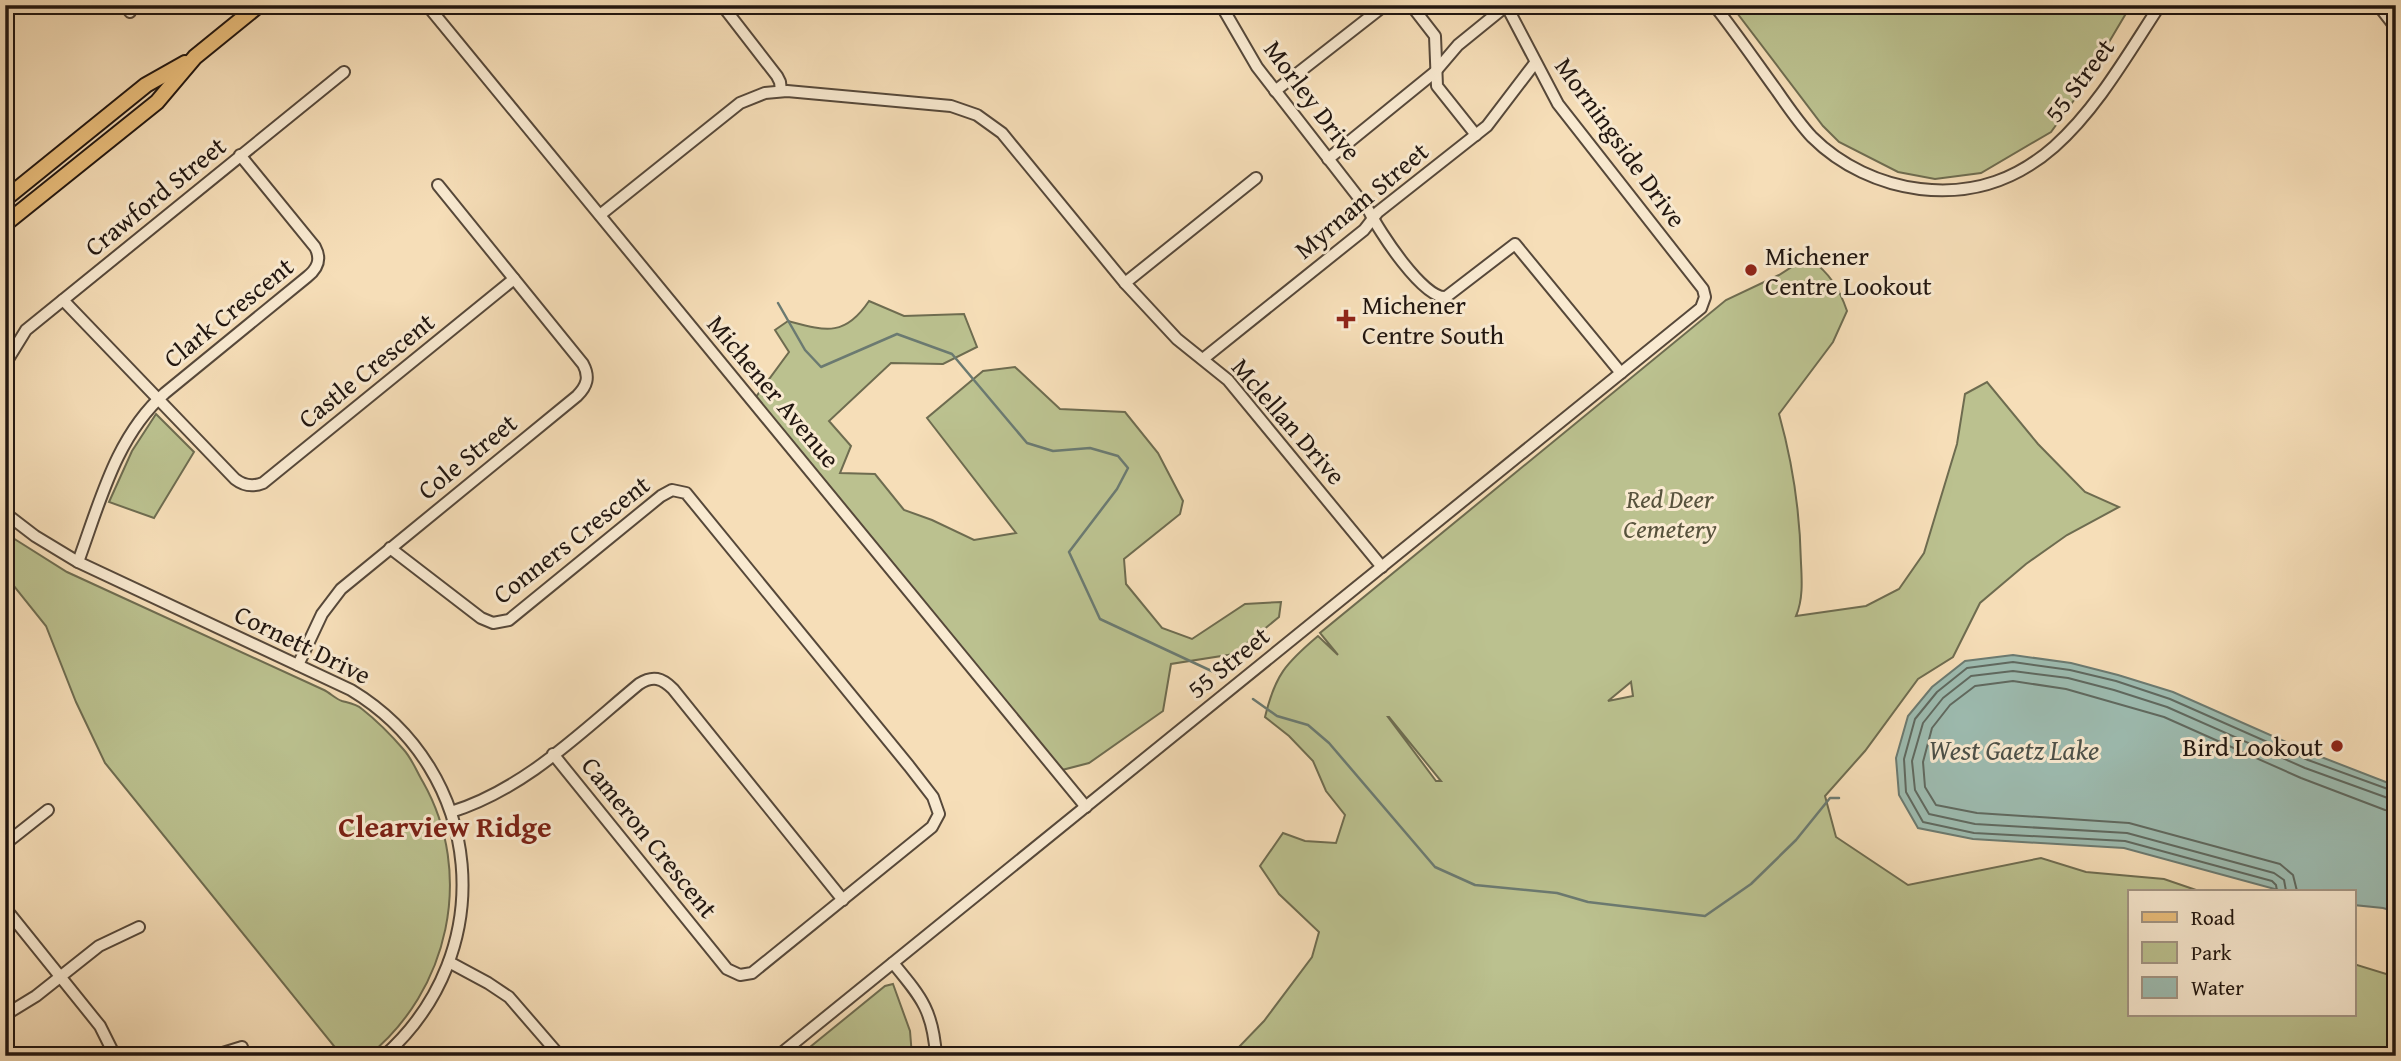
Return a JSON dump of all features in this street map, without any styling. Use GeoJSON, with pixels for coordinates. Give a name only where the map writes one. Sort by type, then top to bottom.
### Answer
{"type":"FeatureCollection","features":[{"type":"Feature","properties":{"kind":"main road"},"geometry":{"type":"LineString","coordinates":[[5,198],[146,85],[195,57],[259,5]]}},
{"type":"Feature","properties":{"kind":"main road"},"geometry":{"type":"LineString","coordinates":[[5,224],[157,102],[195,57]]}},
{"type":"Feature","properties":{"kind":"street","name":"Michener Avenue"},"geometry":{"type":"LineString","coordinates":[[427,5],[1086,807]]}},
{"type":"Feature","properties":{"kind":"street"},"geometry":{"type":"LineString","coordinates":[[600,215],[740,103],[765,93],[781,91],[777,76],[723,5]]}},
{"type":"Feature","properties":{"kind":"street","name":"Morley Drive"},"geometry":{"type":"LineString","coordinates":[[1221,5],[1240,41],[1275,91],[1422,284],[1439,297],[1452,294],[1515,244],[1621,373]]}},
{"type":"Feature","properties":{"kind":"street"},"geometry":{"type":"LineString","coordinates":[[1275,91],[1385,5]]}},
{"type":"Feature","properties":{"kind":"street"},"geometry":{"type":"LineString","coordinates":[[1411,5],[1435,36],[1435,72],[1439,89],[1476,135]]}},
{"type":"Feature","properties":{"kind":"street","name":"55 Street"},"geometry":{"type":"LineString","coordinates":[[1714,5],[1803,126],[1824,148],[1873,177],[1892,184],[1936,191],[1978,187],[2024,170],[2047,155],[2082,120],[2160,5]]}},
{"type":"Feature","properties":{"kind":"street"},"geometry":{"type":"LineString","coordinates":[[2378,5],[2396,28]]}},
{"type":"Feature","properties":{"kind":"street"},"geometry":{"type":"LineString","coordinates":[[1328,159],[1435,72],[1458,45],[1506,6]]}},
{"type":"Feature","properties":{"kind":"street","name":"Morningside Drive"},"geometry":{"type":"LineString","coordinates":[[1506,6],[1559,104],[1703,289],[1704,301]]}},
{"type":"Feature","properties":{"kind":"street","name":"Myrnam Street"},"geometry":{"type":"LineString","coordinates":[[1203,359],[1364,230],[1378,212],[1490,123],[1535,63]]}},
{"type":"Feature","properties":{"kind":"street","name":"Crawford Street"},"geometry":{"type":"LineString","coordinates":[[5,365],[26,330],[344,72]]}},
{"type":"Feature","properties":{"kind":"street","name":"Mclellan Drive"},"geometry":{"type":"LineString","coordinates":[[781,91],[941,105],[967,110],[986,120],[1002,133],[1125,284],[1170,332],[1228,380],[1382,567]]}},
{"type":"Feature","properties":{"kind":"street","name":"Clark Crescent"},"geometry":{"type":"LineString","coordinates":[[78,562],[124,444],[136,424],[157,400],[307,277],[318,264],[316,247],[240,155]]}},
{"type":"Feature","properties":{"kind":"street"},"geometry":{"type":"LineString","coordinates":[[1125,284],[1256,178]]}},
{"type":"Feature","properties":{"kind":"street"},"geometry":{"type":"LineString","coordinates":[[438,185],[514,279]]}},
{"type":"Feature","properties":{"kind":"street","name":"Castle Crescent"},"geometry":{"type":"LineString","coordinates":[[157,400],[235,479],[248,485],[258,485],[514,279]]}},
{"type":"Feature","properties":{"kind":"street","name":"Cole Street"},"geometry":{"type":"LineString","coordinates":[[298,665],[322,614],[352,578],[577,396],[587,384],[583,364],[514,279]]}},
{"type":"Feature","properties":{"kind":"street","name":"Clark Crescent"},"geometry":{"type":"LineString","coordinates":[[63,300],[157,400]]}},
{"type":"Feature","properties":{"kind":"street","name":"55 Street"},"geometry":{"type":"LineString","coordinates":[[778,1056],[1701,309],[1704,301]]}},
{"type":"Feature","properties":{"kind":"street","name":"Conners Crescent"},"geometry":{"type":"LineString","coordinates":[[390,548],[481,618],[499,623],[509,620],[661,496],[672,490],[678,491]]}},
{"type":"Feature","properties":{"kind":"street","name":"Cameron Crescent"},"geometry":{"type":"LineString","coordinates":[[678,491],[691,497],[937,803],[939,814],[932,827],[843,900],[752,973],[740,975],[732,972],[553,754],[639,684],[651,678],[663,680],[843,900]]}},
{"type":"Feature","properties":{"kind":"street","name":"Cornett Drive"},"geometry":{"type":"LineString","coordinates":[[5,513],[35,536],[78,562],[363,697],[410,739],[435,775],[451,812],[460,850],[463,900],[449,962],[436,990],[422,1013],[384,1056]]}},
{"type":"Feature","properties":{"kind":"street"},"geometry":{"type":"LineString","coordinates":[[451,812],[504,790],[553,754]]}},
{"type":"Feature","properties":{"kind":"street"},"geometry":{"type":"LineString","coordinates":[[5,844],[48,810]]}},
{"type":"Feature","properties":{"kind":"street"},"geometry":{"type":"LineString","coordinates":[[5,908],[100,1026],[116,1056]]}},
{"type":"Feature","properties":{"kind":"street"},"geometry":{"type":"LineString","coordinates":[[5,1015],[36,996],[99,946],[139,927]]}},
{"type":"Feature","properties":{"kind":"street"},"geometry":{"type":"LineString","coordinates":[[449,962],[509,997],[560,1056]]}},
{"type":"Feature","properties":{"kind":"street"},"geometry":{"type":"LineString","coordinates":[[892,963],[927,1009],[933,1028],[936,1056]]}},
{"type":"Feature","properties":{"kind":"street"},"geometry":{"type":"LineString","coordinates":[[213,1056],[242,1047]]}},
{"type":"Feature","properties":{"kind":"green space"},"geometry":{"type":"Polygon","coordinates":[[[1731,5],[2131,5],[2077,96],[2051,132],[1981,173],[1935,179],[1898,172],[1839,142],[1823,126],[1731,5]]]}},
{"type":"Feature","properties":{"kind":"green space","name":"Red Deer Cemetery"},"geometry":{"type":"Polygon","coordinates":[[[1801,261],[1812,261],[1834,283],[1847,311],[1833,342],[1779,414],[1792,469],[1799,525],[1802,577],[1800,604],[1796,616],[1866,606],[1899,589],[1924,553],[1957,444],[1965,394],[1987,382],[2038,444],[2085,492],[2119,507],[2067,535],[2026,564],[1980,603],[1953,657],[1918,679],[1865,751],[1825,796],[1836,837],[1908,885],[2041,858],[2086,872],[2164,879],[2196,890],[2128,890],[2128,1016],[2356,1016],[2356,965],[2396,977],[2396,1056],[1221,1056],[1239,1047],[1264,1021],[1312,957],[1319,932],[1279,894],[1260,866],[1283,833],[1305,841],[1336,843],[1345,815],[1326,791],[1313,761],[1289,736],[1265,717],[1273,690],[1283,671],[1318,636],[1338,655],[1320,633],[1726,300],[1779,275],[1801,261]],[[1631,682],[1608,701],[1633,696],[1631,682]],[[1389,717],[1436,781],[1441,781],[1389,717]]]}},
{"type":"Feature","properties":{"kind":"green space"},"geometry":{"type":"Polygon","coordinates":[[[869,301],[904,316],[964,314],[977,347],[943,364],[891,363],[829,421],[851,446],[840,473],[875,474],[904,510],[974,540],[1016,533],[927,418],[983,371],[1015,367],[1060,409],[1125,412],[1158,453],[1183,501],[1180,514],[1124,559],[1126,584],[1162,628],[1192,639],[1245,604],[1281,602],[1279,617],[1234,654],[1171,664],[1163,711],[1089,763],[1058,771],[753,401],[789,352],[775,330],[788,321],[824,329],[843,326],[852,321],[869,301]]]}},
{"type":"Feature","properties":{"kind":"green space"},"geometry":{"type":"Polygon","coordinates":[[[156,414],[194,452],[154,518],[109,502],[132,451],[156,414]]]}},
{"type":"Feature","properties":{"kind":"green space"},"geometry":{"type":"Polygon","coordinates":[[[5,533],[67,572],[357,706],[384,728],[407,754],[439,818],[448,854],[450,892],[445,929],[435,965],[418,999],[396,1029],[368,1056],[342,1056],[105,763],[76,702],[46,626],[5,575],[5,533]]]}},
{"type":"Feature","properties":{"kind":"green space"},"geometry":{"type":"Polygon","coordinates":[[[893,984],[910,1031],[912,1056],[799,1056],[885,986],[893,984]]]}},
{"type":"Feature","properties":{"kind":"water","name":"West Gaetz Lake"},"geometry":{"type":"Polygon","coordinates":[[[2013,655],[2071,663],[2118,675],[2173,692],[2311,753],[2396,786],[2396,912],[2356,905],[2356,890],[2278,890],[2124,848],[1973,839],[1918,828],[1899,795],[1896,758],[1908,716],[1932,687],[1965,661],[2013,655]]]}},
{"type":"Feature","properties":{"kind":"waterway"},"geometry":{"type":"LineString","coordinates":[[778,303],[805,350],[821,367],[897,334],[952,354],[1027,443],[1053,451],[1090,448],[1118,456],[1128,468],[1117,489],[1069,552],[1100,619],[1218,674]]}},
{"type":"Feature","properties":{"kind":"waterway"},"geometry":{"type":"LineString","coordinates":[[1253,699],[1277,716],[1308,725],[1329,743],[1435,867],[1475,885],[1557,893],[1588,902],[1705,916],[1751,884],[1796,840],[1830,798],[1839,798]]}},
{"type":"Feature","properties":{"kind":"place","name":"Michener Centre Lookout"},"geometry":{"type":"Point","coordinates":[1751,270]}},
{"type":"Feature","properties":{"kind":"place","name":"Michener Centre South"},"geometry":{"type":"Point","coordinates":[1346,319]}},
{"type":"Feature","properties":{"kind":"place","name":"Bird Lookout"},"geometry":{"type":"Point","coordinates":[2337,746]}},
{"type":"Feature","properties":{"kind":"district","name":"Clearview Ridge"},"geometry":{"type":"Point","coordinates":[445,826]}}]}
